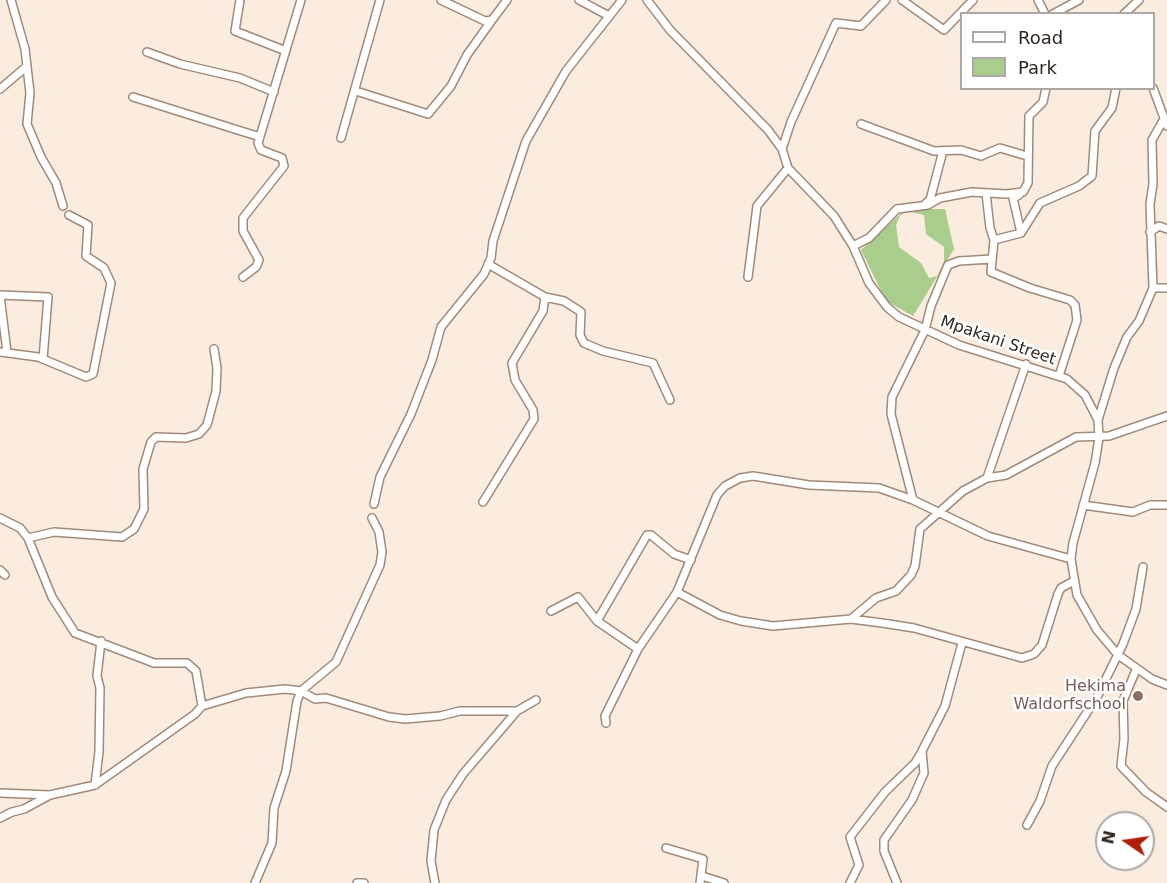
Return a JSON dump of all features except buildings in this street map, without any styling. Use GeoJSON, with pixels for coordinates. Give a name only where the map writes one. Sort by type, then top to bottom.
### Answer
{"type":"FeatureCollection","features":[{"type":"Feature","properties":{"kind":"street"},"geometry":{"type":"LineString","coordinates":[[11,0],[25,49],[30,93],[27,124],[41,157],[56,183],[63,206]]}},
{"type":"Feature","properties":{"kind":"street"},"geometry":{"type":"LineString","coordinates":[[240,0],[235,31],[286,51]]}},
{"type":"Feature","properties":{"kind":"street"},"geometry":{"type":"LineString","coordinates":[[243,277],[259,263],[243,231],[243,218],[284,166],[282,158],[259,148],[260,137],[301,0]]}},
{"type":"Feature","properties":{"kind":"street"},"geometry":{"type":"LineString","coordinates":[[341,138],[380,0]]}},
{"type":"Feature","properties":{"kind":"street"},"geometry":{"type":"LineString","coordinates":[[441,0],[475,18],[492,20]]}},
{"type":"Feature","properties":{"kind":"street"},"geometry":{"type":"LineString","coordinates":[[356,91],[428,114],[452,86],[466,55],[507,0]]}},
{"type":"Feature","properties":{"kind":"street"},"geometry":{"type":"LineString","coordinates":[[579,0],[609,16]]}},
{"type":"Feature","properties":{"kind":"street"},"geometry":{"type":"LineString","coordinates":[[374,504],[380,477],[411,414],[432,360],[441,327],[484,274],[526,141],[566,71],[622,0]]}},
{"type":"Feature","properties":{"kind":"street","name":"Mpakani Street"},"geometry":{"type":"LineString","coordinates":[[647,0],[670,30],[761,122],[782,149],[788,168],[834,216],[853,246],[877,295],[900,317],[959,345],[1026,364],[1067,379],[1085,395],[1098,420],[1099,438],[1071,560],[1077,595],[1097,630],[1118,655],[1136,670],[1167,685]]}},
{"type":"Feature","properties":{"kind":"street"},"geometry":{"type":"LineString","coordinates":[[782,149],[790,122],[835,25],[838,22],[861,26],[886,0]]}},
{"type":"Feature","properties":{"kind":"street"},"geometry":{"type":"LineString","coordinates":[[902,0],[944,30],[960,14]]}},
{"type":"Feature","properties":{"kind":"street"},"geometry":{"type":"LineString","coordinates":[[962,12],[974,0]]}},
{"type":"Feature","properties":{"kind":"street"},"geometry":{"type":"LineString","coordinates":[[1057,12],[1079,0]]}},
{"type":"Feature","properties":{"kind":"street"},"geometry":{"type":"LineString","coordinates":[[1126,12],[1138,0]]}},
{"type":"Feature","properties":{"kind":"street"},"geometry":{"type":"LineString","coordinates":[[147,52],[180,64],[240,78],[274,92]]}},
{"type":"Feature","properties":{"kind":"street"},"geometry":{"type":"LineString","coordinates":[[0,89],[26,67]]}},
{"type":"Feature","properties":{"kind":"street"},"geometry":{"type":"LineString","coordinates":[[1021,233],[1013,198],[1023,192],[1028,183],[1029,116],[1043,102],[1046,90]]}},
{"type":"Feature","properties":{"kind":"street"},"geometry":{"type":"LineString","coordinates":[[994,240],[1021,233],[1040,203],[1079,186],[1092,176],[1095,131],[1112,108],[1116,90]]}},
{"type":"Feature","properties":{"kind":"street"},"geometry":{"type":"LineString","coordinates":[[1098,420],[1120,352],[1139,321],[1153,288],[1150,232],[1150,204],[1154,184],[1152,141],[1165,123],[1154,90]]}},
{"type":"Feature","properties":{"kind":"street"},"geometry":{"type":"LineString","coordinates":[[134,97],[260,137]]}},
{"type":"Feature","properties":{"kind":"street"},"geometry":{"type":"LineString","coordinates":[[861,124],[926,149],[961,150],[981,156],[1000,148],[1027,156]]}},
{"type":"Feature","properties":{"kind":"street"},"geometry":{"type":"LineString","coordinates":[[894,208],[907,203],[929,203],[943,151]]}},
{"type":"Feature","properties":{"kind":"street"},"geometry":{"type":"LineString","coordinates":[[748,277],[756,206],[788,168]]}},
{"type":"Feature","properties":{"kind":"street"},"geometry":{"type":"LineString","coordinates":[[853,246],[868,238],[897,209],[928,205],[940,198],[972,192],[1023,192]]}},
{"type":"Feature","properties":{"kind":"street"},"geometry":{"type":"LineString","coordinates":[[986,193],[994,240],[992,272],[1030,288],[1070,300],[1075,305],[1077,320],[1059,376]]}},
{"type":"Feature","properties":{"kind":"street"},"geometry":{"type":"LineString","coordinates":[[43,359],[48,297],[0,295],[3,352],[43,359],[86,377],[93,374],[102,316],[111,289],[106,271],[86,256],[88,225],[69,215]]}},
{"type":"Feature","properties":{"kind":"street"},"geometry":{"type":"LineString","coordinates":[[1150,232],[1159,226],[1167,229]]}},
{"type":"Feature","properties":{"kind":"street"},"geometry":{"type":"LineString","coordinates":[[914,500],[890,409],[894,391],[925,330],[931,306],[948,265],[959,261],[992,259]]}},
{"type":"Feature","properties":{"kind":"street"},"geometry":{"type":"LineString","coordinates":[[488,264],[545,297],[564,301],[581,312],[580,335],[584,343],[603,351],[653,363],[670,400]]}},
{"type":"Feature","properties":{"kind":"street"},"geometry":{"type":"LineString","coordinates":[[1153,288],[1167,288]]}},
{"type":"Feature","properties":{"kind":"street"},"geometry":{"type":"LineString","coordinates":[[483,502],[534,418],[533,410],[515,380],[512,363],[543,311],[545,297]]}},
{"type":"Feature","properties":{"kind":"street"},"geometry":{"type":"LineString","coordinates":[[28,538],[54,532],[122,537],[134,529],[144,509],[143,469],[151,442],[156,438],[186,438],[199,434],[207,425],[216,391],[218,368],[214,349]]}},
{"type":"Feature","properties":{"kind":"street"},"geometry":{"type":"LineString","coordinates":[[987,478],[1026,364]]}},
{"type":"Feature","properties":{"kind":"street"},"geometry":{"type":"LineString","coordinates":[[851,619],[876,598],[896,591],[914,572],[920,529],[963,491],[987,478],[1006,476],[1076,437],[1088,435],[1099,438],[1167,416]]}},
{"type":"Feature","properties":{"kind":"street"},"geometry":{"type":"LineString","coordinates":[[606,723],[604,716],[638,649],[677,592],[717,495],[725,486],[740,477],[753,476],[809,485],[879,488],[914,500],[988,536],[1071,560]]}},
{"type":"Feature","properties":{"kind":"street"},"geometry":{"type":"LineString","coordinates":[[1083,505],[1133,512],[1150,505],[1167,505]]}},
{"type":"Feature","properties":{"kind":"street"},"geometry":{"type":"LineString","coordinates":[[0,518],[20,528],[28,538],[52,597],[75,633],[154,663],[187,663],[196,671],[202,706]]}},
{"type":"Feature","properties":{"kind":"street"},"geometry":{"type":"LineString","coordinates":[[255,883],[272,843],[274,808],[286,771],[294,708],[301,691],[336,662],[377,573],[382,552],[379,532],[372,518]]}},
{"type":"Feature","properties":{"kind":"street"},"geometry":{"type":"LineString","coordinates":[[597,621],[647,535],[651,535],[674,554],[691,560]]}},
{"type":"Feature","properties":{"kind":"street"},"geometry":{"type":"LineString","coordinates":[[1027,825],[1040,801],[1052,766],[1083,723],[1118,655],[1136,609],[1143,567]]}},
{"type":"Feature","properties":{"kind":"street"},"geometry":{"type":"LineString","coordinates":[[677,592],[720,615],[773,626],[851,619],[914,628],[999,653],[1029,657],[1042,645],[1061,588],[1074,581]]}},
{"type":"Feature","properties":{"kind":"street"},"geometry":{"type":"LineString","coordinates":[[551,611],[578,597],[597,621],[638,649]]}},
{"type":"Feature","properties":{"kind":"street"},"geometry":{"type":"LineString","coordinates":[[94,785],[99,752],[100,688],[97,676],[101,641]]}},
{"type":"Feature","properties":{"kind":"street"},"geometry":{"type":"LineString","coordinates":[[850,883],[859,865],[850,837],[885,792],[915,763],[922,751],[947,699],[962,643]]}},
{"type":"Feature","properties":{"kind":"street"},"geometry":{"type":"LineString","coordinates":[[1136,670],[1124,701],[1121,765],[1146,792],[1167,807]]}},
{"type":"Feature","properties":{"kind":"street"},"geometry":{"type":"LineString","coordinates":[[0,793],[50,795],[94,785],[195,714],[202,706],[246,693],[285,689],[301,691],[315,699],[326,698],[389,717],[405,718],[460,711],[517,711]]}},
{"type":"Feature","properties":{"kind":"street"},"geometry":{"type":"LineString","coordinates":[[435,883],[431,861],[435,830],[446,800],[463,774],[517,711],[536,700]]}},
{"type":"Feature","properties":{"kind":"street"},"geometry":{"type":"LineString","coordinates":[[897,883],[886,858],[884,840],[912,800],[924,772],[922,751]]}},
{"type":"Feature","properties":{"kind":"street"},"geometry":{"type":"LineString","coordinates":[[0,818],[24,809],[50,795]]}},
{"type":"Feature","properties":{"kind":"street"},"geometry":{"type":"LineString","coordinates":[[666,848],[703,859],[701,879],[724,883]]}},
{"type":"Feature","properties":{"kind":"street"},"geometry":{"type":"LineString","coordinates":[[357,883],[364,883]]}},
{"type":"Feature","properties":{"kind":"green space"},"geometry":{"type":"Polygon","coordinates":[[[906,209],[945,209],[954,249],[913,316],[886,301],[861,250],[906,209]],[[906,211],[900,216],[896,225],[899,247],[921,263],[929,278],[937,276],[944,262],[944,247],[926,234],[924,215],[906,211]]]}},
{"type":"Feature","properties":{"kind":"place","name":"Hekima Waldorfschool"},"geometry":{"type":"Point","coordinates":[1138,696]}}]}
